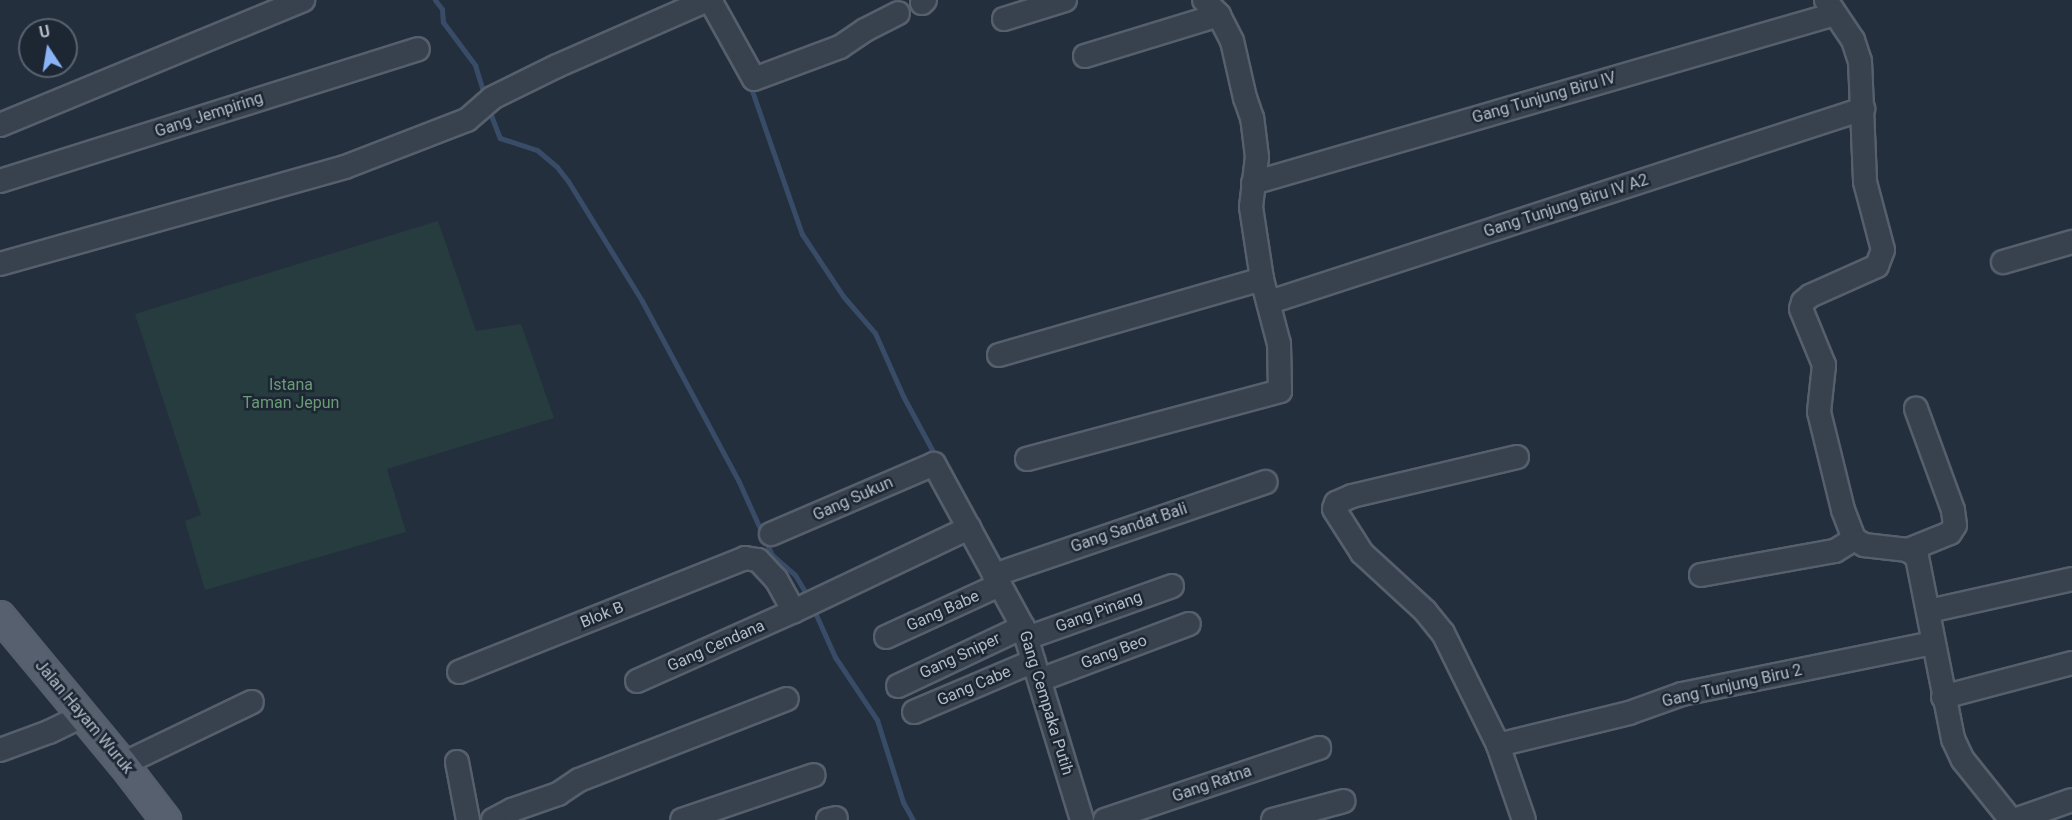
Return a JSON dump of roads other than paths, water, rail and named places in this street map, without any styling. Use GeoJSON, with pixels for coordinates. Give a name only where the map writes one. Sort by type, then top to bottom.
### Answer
{"type":"FeatureCollection","features":[{"type":"Feature","properties":{"kind":"main road","name":"Jalan Hayam Wuruk"},"geometry":{"type":"LineString","coordinates":[[0,616],[123,764],[166,820]]}},
{"type":"Feature","properties":{"kind":"street"},"geometry":{"type":"LineString","coordinates":[[0,125],[303,0]]}},
{"type":"Feature","properties":{"kind":"street"},"geometry":{"type":"LineString","coordinates":[[0,264],[345,166],[467,120],[488,102],[557,66],[708,0],[754,79],[840,47],[865,30],[898,14]]}},
{"type":"Feature","properties":{"kind":"street"},"geometry":{"type":"LineString","coordinates":[[1004,19],[1065,0]]}},
{"type":"Feature","properties":{"kind":"street"},"geometry":{"type":"LineString","coordinates":[[1027,459],[1280,391],[1279,344],[1270,302],[1262,279],[1251,207],[1257,157],[1252,118],[1232,41],[1211,7],[1085,56]]}},
{"type":"Feature","properties":{"kind":"street","name":"Gang Tunjung Biru IV"},"geometry":{"type":"LineString","coordinates":[[1253,183],[1830,7],[1853,40],[1860,61],[1865,182],[1883,255],[1873,269],[1810,296],[1803,302],[1802,309],[1824,364],[1820,412],[1842,510],[1854,539]]}},
{"type":"Feature","properties":{"kind":"street","name":"Gang Jempiring"},"geometry":{"type":"LineString","coordinates":[[0,181],[418,49]]}},
{"type":"Feature","properties":{"kind":"street","name":"Gang Tunjung Biru IV A2"},"geometry":{"type":"LineString","coordinates":[[1270,302],[1863,110]]}},
{"type":"Feature","properties":{"kind":"street"},"geometry":{"type":"LineString","coordinates":[[2003,262],[2072,242]]}},
{"type":"Feature","properties":{"kind":"street"},"geometry":{"type":"LineString","coordinates":[[999,355],[1262,279]]}},
{"type":"Feature","properties":{"kind":"street"},"geometry":{"type":"LineString","coordinates":[[1701,575],[1835,551],[1854,539],[1864,544],[1908,550],[1950,533],[1955,525],[1953,510],[1916,409]]}},
{"type":"Feature","properties":{"kind":"street"},"geometry":{"type":"LineString","coordinates":[[1517,457],[1352,496],[1336,503],[1334,509],[1362,553],[1425,611],[1443,633],[1498,745],[1524,820]]}},
{"type":"Feature","properties":{"kind":"street","name":"Gang Cempaka Putih"},"geometry":{"type":"LineString","coordinates":[[933,464],[1025,633],[1082,820]]}},
{"type":"Feature","properties":{"kind":"street","name":"Gang Sukun"},"geometry":{"type":"LineString","coordinates":[[771,534],[933,464]]}},
{"type":"Feature","properties":{"kind":"street","name":"Gang Sandat Bali"},"geometry":{"type":"LineString","coordinates":[[997,580],[1265,482]]}},
{"type":"Feature","properties":{"kind":"street","name":"Gang Cendana"},"geometry":{"type":"LineString","coordinates":[[637,681],[805,606],[969,528]]}},
{"type":"Feature","properties":{"kind":"street"},"geometry":{"type":"LineString","coordinates":[[1908,550],[1917,557],[1929,611],[1943,697],[1953,739],[1963,760],[2013,820],[2072,800]]}},
{"type":"Feature","properties":{"kind":"street","name":"Blok B"},"geometry":{"type":"LineString","coordinates":[[459,672],[745,558],[758,560],[805,606]]}},
{"type":"Feature","properties":{"kind":"street"},"geometry":{"type":"LineString","coordinates":[[1929,611],[2072,579]]}},
{"type":"Feature","properties":{"kind":"street","name":"Gang Babe"},"geometry":{"type":"LineString","coordinates":[[886,637],[997,580]]}},
{"type":"Feature","properties":{"kind":"street","name":"Gang Pinang"},"geometry":{"type":"LineString","coordinates":[[1025,633],[1172,586]]}},
{"type":"Feature","properties":{"kind":"street","name":"Gang Beo"},"geometry":{"type":"LineString","coordinates":[[1037,670],[1189,624]]}},
{"type":"Feature","properties":{"kind":"street","name":"Gang Sniper"},"geometry":{"type":"LineString","coordinates":[[898,686],[1025,633]]}},
{"type":"Feature","properties":{"kind":"street","name":"Gang Tunjung Biru 2"},"geometry":{"type":"LineString","coordinates":[[1498,745],[1629,713],[1682,694],[1933,643]]}},
{"type":"Feature","properties":{"kind":"street"},"geometry":{"type":"LineString","coordinates":[[1943,697],[2072,663]]}},
{"type":"Feature","properties":{"kind":"street","name":"Gang Cabe"},"geometry":{"type":"LineString","coordinates":[[914,712],[1037,670]]}},
{"type":"Feature","properties":{"kind":"street"},"geometry":{"type":"LineString","coordinates":[[493,820],[512,810],[558,794],[579,780],[787,699]]}},
{"type":"Feature","properties":{"kind":"street"},"geometry":{"type":"LineString","coordinates":[[123,764],[252,702]]}},
{"type":"Feature","properties":{"kind":"street"},"geometry":{"type":"LineString","coordinates":[[0,750],[49,732],[82,716]]}},
{"type":"Feature","properties":{"kind":"street","name":"Gang Ratna"},"geometry":{"type":"LineString","coordinates":[[1105,820],[1319,748]]}},
{"type":"Feature","properties":{"kind":"street"},"geometry":{"type":"LineString","coordinates":[[457,762],[468,820]]}},
{"type":"Feature","properties":{"kind":"street"},"geometry":{"type":"LineString","coordinates":[[682,820],[814,775]]}},
{"type":"Feature","properties":{"kind":"street"},"geometry":{"type":"LineString","coordinates":[[1273,820],[1344,801]]}},
{"type":"Feature","properties":{"kind":"waterway"},"geometry":{"type":"LineString","coordinates":[[435,0],[442,9],[443,22],[475,65],[485,98]]}},
{"type":"Feature","properties":{"kind":"waterway"},"geometry":{"type":"LineString","coordinates":[[750,85],[802,234],[843,296],[875,333],[903,396],[936,457]]}},
{"type":"Feature","properties":{"kind":"waterway"},"geometry":{"type":"LineString","coordinates":[[489,110],[500,138],[537,150],[557,167],[568,181],[642,301],[739,482],[772,555],[795,575],[808,597]]}},
{"type":"Feature","properties":{"kind":"waterway"},"geometry":{"type":"LineString","coordinates":[[813,608],[835,657],[877,720],[903,802],[913,820]]}},
{"type":"Feature","properties":{"kind":"park label","name":"Istana Taman Jepun"},"geometry":{"type":"Point","coordinates":[291,394]}}]}
